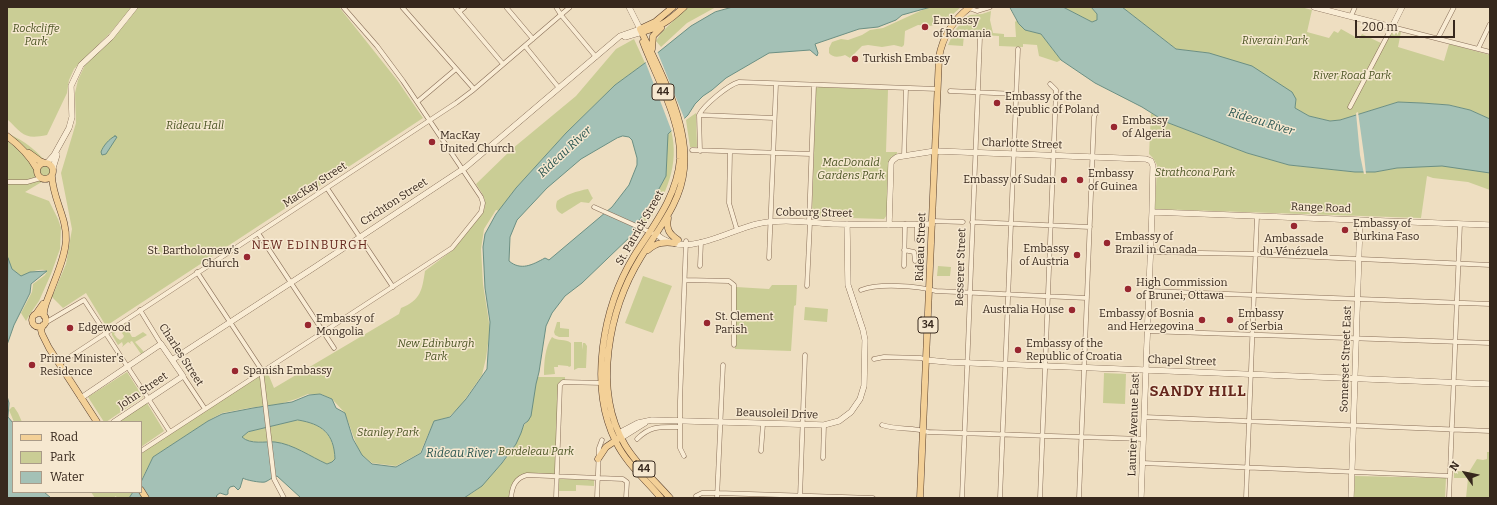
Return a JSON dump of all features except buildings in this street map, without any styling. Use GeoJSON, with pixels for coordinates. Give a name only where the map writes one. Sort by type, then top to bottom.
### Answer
{"type":"FeatureCollection","features":[{"type":"Feature","properties":{"kind":"main road"},"geometry":{"type":"LineString","coordinates":[[641,31],[673,7]]}},
{"type":"Feature","properties":{"kind":"main road"},"geometry":{"type":"LineString","coordinates":[[650,54],[653,36],[658,29],[684,7]]}},
{"type":"Feature","properties":{"kind":"main road","name":"Rideau Street"},"geometry":{"type":"LineString","coordinates":[[920,498],[940,57],[943,41],[953,23],[970,7]]}},
{"type":"Feature","properties":{"kind":"main road"},"geometry":{"type":"LineString","coordinates":[[641,31],[657,28],[668,22]]}},
{"type":"Feature","properties":{"kind":"main road","name":"St. Patrick Street"},"geometry":{"type":"LineString","coordinates":[[641,31],[679,127],[685,150],[684,174],[678,196],[669,213],[626,271],[614,300],[607,322],[603,344],[602,383],[606,412],[617,437],[670,498]]}},
{"type":"Feature","properties":{"kind":"main road","name":"St. Patrick Street"},"geometry":{"type":"LineString","coordinates":[[661,498],[622,453],[612,413],[609,393],[608,364],[609,345],[615,318],[627,282],[668,202],[676,180],[680,156],[679,127]]}},
{"type":"Feature","properties":{"kind":"main road"},"geometry":{"type":"LineString","coordinates":[[7,136],[40,161],[53,168],[54,172],[52,177],[56,199],[65,225],[66,235],[64,250],[44,308],[44,322],[41,330],[49,348],[96,421]]}},
{"type":"Feature","properties":{"kind":"main road"},"geometry":{"type":"LineString","coordinates":[[19,146],[33,162],[38,174],[56,199]]}},
{"type":"Feature","properties":{"kind":"main road"},"geometry":{"type":"LineString","coordinates":[[37,169],[40,165],[46,163]]}},
{"type":"Feature","properties":{"kind":"main road"},"geometry":{"type":"LineString","coordinates":[[41,178],[47,179],[52,177]]}},
{"type":"Feature","properties":{"kind":"main road"},"geometry":{"type":"LineString","coordinates":[[669,213],[667,222],[668,229],[676,242]]}},
{"type":"Feature","properties":{"kind":"main road"},"geometry":{"type":"LineString","coordinates":[[640,258],[657,244],[662,242],[676,242]]}},
{"type":"Feature","properties":{"kind":"main road"},"geometry":{"type":"LineString","coordinates":[[49,348],[40,337],[32,320],[40,308],[57,273]]}},
{"type":"Feature","properties":{"kind":"main road"},"geometry":{"type":"LineString","coordinates":[[36,314],[41,314],[44,322]]}},
{"type":"Feature","properties":{"kind":"main road"},"geometry":{"type":"LineString","coordinates":[[35,326],[40,327],[44,322]]}},
{"type":"Feature","properties":{"kind":"main road"},"geometry":{"type":"LineString","coordinates":[[598,459],[604,449],[617,437]]}},
{"type":"Feature","properties":{"kind":"main road"},"geometry":{"type":"LineString","coordinates":[[604,449],[613,449],[622,453]]}},
{"type":"Feature","properties":{"kind":"street"},"geometry":{"type":"LineString","coordinates":[[46,163],[52,158],[69,128],[72,117],[71,86],[77,72],[81,65],[111,37],[135,7]]}},
{"type":"Feature","properties":{"kind":"street"},"geometry":{"type":"LineString","coordinates":[[142,450],[452,248],[478,216],[482,208],[482,199],[430,120],[377,46],[343,7]]}},
{"type":"Feature","properties":{"kind":"street"},"geometry":{"type":"LineString","coordinates":[[402,7],[474,89]]}},
{"type":"Feature","properties":{"kind":"street"},"geometry":{"type":"LineString","coordinates":[[455,7],[503,64]]}},
{"type":"Feature","properties":{"kind":"street"},"geometry":{"type":"LineString","coordinates":[[459,12],[465,7]]}},
{"type":"Feature","properties":{"kind":"street"},"geometry":{"type":"LineString","coordinates":[[506,7],[532,39]]}},
{"type":"Feature","properties":{"kind":"street"},"geometry":{"type":"LineString","coordinates":[[556,7],[596,57]]}},
{"type":"Feature","properties":{"kind":"street","name":"MacKay Street"},"geometry":{"type":"LineString","coordinates":[[59,364],[430,120],[474,89],[570,7]]}},
{"type":"Feature","properties":{"kind":"street","name":"44"},"geometry":{"type":"LineString","coordinates":[[629,7],[641,31]]}},
{"type":"Feature","properties":{"kind":"street"},"geometry":{"type":"LineString","coordinates":[[970,7],[977,11],[990,7]]}},
{"type":"Feature","properties":{"kind":"street"},"geometry":{"type":"LineString","coordinates":[[1314,7],[1490,52]]}},
{"type":"Feature","properties":{"kind":"street"},"geometry":{"type":"LineString","coordinates":[[1350,16],[1355,7]]}},
{"type":"Feature","properties":{"kind":"street"},"geometry":{"type":"LineString","coordinates":[[1350,107],[1402,7]]}},
{"type":"Feature","properties":{"kind":"street"},"geometry":{"type":"LineString","coordinates":[[1438,38],[1454,7]]}},
{"type":"Feature","properties":{"kind":"street"},"geometry":{"type":"LineString","coordinates":[[1478,49],[1490,24]]}},
{"type":"Feature","properties":{"kind":"street","name":"Crichton Street"},"geometry":{"type":"LineString","coordinates":[[172,360],[462,169],[614,42],[641,31]]}},
{"type":"Feature","properties":{"kind":"street","name":"Besserer Street"},"geometry":{"type":"LineString","coordinates":[[962,498],[963,433],[980,37]]}},
{"type":"Feature","properties":{"kind":"street"},"geometry":{"type":"LineString","coordinates":[[525,46],[559,88]]}},
{"type":"Feature","properties":{"kind":"street"},"geometry":{"type":"LineString","coordinates":[[1000,498],[1018,49]]}},
{"type":"Feature","properties":{"kind":"street"},"geometry":{"type":"LineString","coordinates":[[417,102],[456,69]]}},
{"type":"Feature","properties":{"kind":"street"},"geometry":{"type":"LineString","coordinates":[[700,150],[699,115],[704,108],[732,84],[739,82],[938,89]]}},
{"type":"Feature","properties":{"kind":"street"},"geometry":{"type":"LineString","coordinates":[[769,258],[776,84]]}},
{"type":"Feature","properties":{"kind":"street"},"geometry":{"type":"LineString","coordinates":[[1040,498],[1056,90],[1050,84]]}},
{"type":"Feature","properties":{"kind":"street"},"geometry":{"type":"LineString","coordinates":[[807,286],[814,85]]}},
{"type":"Feature","properties":{"kind":"street"},"geometry":{"type":"LineString","coordinates":[[904,156],[906,88]]}},
{"type":"Feature","properties":{"kind":"street"},"geometry":{"type":"LineString","coordinates":[[950,91],[1016,94]]}},
{"type":"Feature","properties":{"kind":"street"},"geometry":{"type":"LineString","coordinates":[[1079,498],[1092,157],[1094,117],[1096,112]]}},
{"type":"Feature","properties":{"kind":"street"},"geometry":{"type":"LineString","coordinates":[[699,115],[774,118]]}},
{"type":"Feature","properties":{"kind":"street"},"geometry":{"type":"LineString","coordinates":[[53,168],[62,142]]}},
{"type":"Feature","properties":{"kind":"street"},"geometry":{"type":"LineString","coordinates":[[692,150],[811,154]]}},
{"type":"Feature","properties":{"kind":"street","name":"Charlotte Street"},"geometry":{"type":"LineString","coordinates":[[889,225],[892,163],[893,160],[904,156],[935,151],[1146,159],[1151,161]]}},
{"type":"Feature","properties":{"kind":"street"},"geometry":{"type":"LineString","coordinates":[[730,152],[729,203],[737,230]]}},
{"type":"Feature","properties":{"kind":"street","name":"Laurier Avenue East"},"geometry":{"type":"LineString","coordinates":[[1141,498],[1152,212],[1153,166],[1151,161]]}},
{"type":"Feature","properties":{"kind":"street"},"geometry":{"type":"LineString","coordinates":[[7,182],[27,182],[41,178]]}},
{"type":"Feature","properties":{"kind":"street"},"geometry":{"type":"LineString","coordinates":[[327,188],[393,287]]}},
{"type":"Feature","properties":{"kind":"street"},"geometry":{"type":"LineString","coordinates":[[594,207],[653,233]]}},
{"type":"Feature","properties":{"kind":"street","name":"Range Road"},"geometry":{"type":"LineString","coordinates":[[1152,212],[1490,225]]}},
{"type":"Feature","properties":{"kind":"street"},"geometry":{"type":"LineString","coordinates":[[1246,498],[1257,216]]}},
{"type":"Feature","properties":{"kind":"street","name":"Somerset Street East"},"geometry":{"type":"LineString","coordinates":[[1351,498],[1360,220]]}},
{"type":"Feature","properties":{"kind":"street","name":"Cobourg Street"},"geometry":{"type":"LineString","coordinates":[[653,233],[661,234],[676,242],[686,243],[699,242],[754,225],[770,222],[889,225],[932,222],[963,222]]}},
{"type":"Feature","properties":{"kind":"street"},"geometry":{"type":"LineString","coordinates":[[972,222],[1090,227]]}},
{"type":"Feature","properties":{"kind":"street","name":"Beausoleil Drive"},"geometry":{"type":"LineString","coordinates":[[617,437],[648,421],[824,425],[839,421],[851,412],[860,399],[864,386],[865,340],[862,326],[848,285],[847,224]]}},
{"type":"Feature","properties":{"kind":"street"},"geometry":{"type":"LineString","coordinates":[[904,266],[905,224]]}},
{"type":"Feature","properties":{"kind":"street"},"geometry":{"type":"LineString","coordinates":[[916,240],[917,224]]}},
{"type":"Feature","properties":{"kind":"street"},"geometry":{"type":"LineString","coordinates":[[1449,498],[1460,224]]}},
{"type":"Feature","properties":{"kind":"street"},"geometry":{"type":"LineString","coordinates":[[258,233],[334,348]]}},
{"type":"Feature","properties":{"kind":"street"},"geometry":{"type":"LineString","coordinates":[[699,242],[700,266]]}},
{"type":"Feature","properties":{"kind":"street"},"geometry":{"type":"LineString","coordinates":[[684,456],[680,448],[680,427],[686,243]]}},
{"type":"Feature","properties":{"kind":"street"},"geometry":{"type":"LineString","coordinates":[[904,250],[914,252],[915,261]]}},
{"type":"Feature","properties":{"kind":"street"},"geometry":{"type":"LineString","coordinates":[[1150,252],[1490,265]]}},
{"type":"Feature","properties":{"kind":"street"},"geometry":{"type":"LineString","coordinates":[[197,272],[261,372],[274,477],[284,498]]}},
{"type":"Feature","properties":{"kind":"street"},"geometry":{"type":"LineString","coordinates":[[684,280],[729,282],[734,284],[734,345]]}},
{"type":"Feature","properties":{"kind":"street"},"geometry":{"type":"LineString","coordinates":[[861,290],[871,287],[923,288],[929,290],[969,293],[1087,298]]}},
{"type":"Feature","properties":{"kind":"street"},"geometry":{"type":"LineString","coordinates":[[1149,291],[1490,304]]}},
{"type":"Feature","properties":{"kind":"street"},"geometry":{"type":"LineString","coordinates":[[44,322],[84,300],[170,432]]}},
{"type":"Feature","properties":{"kind":"street","name":"Charles Street"},"geometry":{"type":"LineString","coordinates":[[140,310],[205,410]]}},
{"type":"Feature","properties":{"kind":"street"},"geometry":{"type":"LineString","coordinates":[[1147,331],[1490,342]]}},
{"type":"Feature","properties":{"kind":"street"},"geometry":{"type":"LineString","coordinates":[[81,398],[161,344]]}},
{"type":"Feature","properties":{"kind":"street"},"geometry":{"type":"LineString","coordinates":[[800,497],[805,355]]}},
{"type":"Feature","properties":{"kind":"street","name":"Chapel Street"},"geometry":{"type":"LineString","coordinates":[[874,359],[884,357],[921,358],[932,362],[1490,384]]}},
{"type":"Feature","properties":{"kind":"street"},"geometry":{"type":"LineString","coordinates":[[718,496],[723,365]]}},
{"type":"Feature","properties":{"kind":"street","name":"John Street"},"geometry":{"type":"LineString","coordinates":[[116,421],[182,376]]}},
{"type":"Feature","properties":{"kind":"street"},"geometry":{"type":"LineString","coordinates":[[556,498],[560,393],[562,383],[602,383]]}},
{"type":"Feature","properties":{"kind":"street"},"geometry":{"type":"LineString","coordinates":[[1144,417],[1490,431]]}},
{"type":"Feature","properties":{"kind":"street"},"geometry":{"type":"LineString","coordinates":[[761,451],[763,424]]}},
{"type":"Feature","properties":{"kind":"street"},"geometry":{"type":"LineString","coordinates":[[882,424],[891,428],[917,429],[928,432],[1143,439]]}},
{"type":"Feature","properties":{"kind":"street"},"geometry":{"type":"LineString","coordinates":[[823,458],[824,425]]}},
{"type":"Feature","properties":{"kind":"street"},"geometry":{"type":"LineString","coordinates":[[637,439],[644,431],[654,428],[680,427]]}},
{"type":"Feature","properties":{"kind":"street"},"geometry":{"type":"LineString","coordinates":[[597,498],[598,448],[602,440]]}},
{"type":"Feature","properties":{"kind":"street"},"geometry":{"type":"LineString","coordinates":[[1142,463],[1450,476]]}},
{"type":"Feature","properties":{"kind":"street"},"geometry":{"type":"LineString","coordinates":[[511,498],[512,488],[517,480],[527,475],[625,480],[626,498]]}},
{"type":"Feature","properties":{"kind":"street"},"geometry":{"type":"LineString","coordinates":[[696,496],[706,493],[718,496],[873,498]]}},
{"type":"Feature","properties":{"kind":"green space","name":"Rockcliffe Park"},"geometry":{"type":"Polygon","coordinates":[[[7,7],[132,7],[110,33],[74,69],[69,80],[67,93],[47,135],[33,137],[28,136],[21,132],[7,119],[7,7]]]}},
{"type":"Feature","properties":{"kind":"green space","name":"Rideau Hall"},"geometry":{"type":"Polygon","coordinates":[[[138,7],[339,7],[397,80],[423,118],[106,326],[86,293],[63,308],[52,297],[66,264],[72,229],[61,173],[76,123],[75,93],[78,80],[85,65],[127,22],[138,7]]]}},
{"type":"Feature","properties":{"kind":"green space"},"geometry":{"type":"Polygon","coordinates":[[[687,7],[716,7],[687,23],[661,47],[656,41],[661,33],[687,7]]]}},
{"type":"Feature","properties":{"kind":"green space"},"geometry":{"type":"Polygon","coordinates":[[[929,7],[961,7],[945,23],[930,26],[918,25],[905,31],[904,45],[902,47],[894,45],[882,47],[868,45],[862,46],[850,58],[845,55],[838,57],[829,53],[829,48],[832,42],[841,39],[848,40],[862,35],[870,30],[883,28],[929,7]]]}},
{"type":"Feature","properties":{"kind":"green space"},"geometry":{"type":"Polygon","coordinates":[[[1063,7],[1091,7],[1097,14],[1097,20],[1092,22],[1063,7]]]}},
{"type":"Feature","properties":{"kind":"green space"},"geometry":{"type":"Polygon","coordinates":[[[1122,7],[1301,7],[1312,10],[1307,32],[1329,38],[1334,31],[1338,33],[1341,29],[1359,39],[1362,34],[1381,43],[1388,31],[1401,32],[1398,47],[1444,61],[1449,44],[1490,55],[1490,119],[1470,110],[1450,105],[1398,102],[1340,120],[1330,121],[1309,116],[1295,108],[1296,100],[1209,53],[1176,49],[1122,7]]]}},
{"type":"Feature","properties":{"kind":"green space"},"geometry":{"type":"Polygon","coordinates":[[[991,11],[990,20],[993,33],[1004,34],[1004,37],[1016,37],[1015,22],[1017,20],[1025,30],[1041,34],[1061,60],[1057,62],[1039,56],[1037,45],[1023,44],[1023,47],[999,46],[999,36],[964,34],[963,46],[948,45],[955,30],[968,16],[991,11]]]}},
{"type":"Feature","properties":{"kind":"green space","name":"New Edinburgh Park"},"geometry":{"type":"Polygon","coordinates":[[[634,39],[645,63],[615,85],[566,133],[516,188],[499,211],[496,210],[484,229],[481,249],[483,284],[490,329],[482,375],[461,405],[449,417],[434,421],[420,453],[396,466],[372,463],[362,455],[357,446],[345,413],[332,399],[321,394],[308,394],[280,404],[222,413],[153,457],[142,479],[142,452],[226,396],[267,371],[274,388],[399,314],[401,308],[413,302],[417,298],[423,284],[425,271],[454,249],[484,210],[485,199],[476,184],[512,149],[576,96],[616,49],[634,39]]]}},
{"type":"Feature","properties":{"kind":"green space","name":"MacDonald Gardens Park"},"geometry":{"type":"Polygon","coordinates":[[[816,88],[888,90],[886,152],[897,152],[897,155],[891,157],[889,162],[887,215],[884,219],[815,217],[812,214],[816,88]]]}},
{"type":"Feature","properties":{"kind":"green space"},"geometry":{"type":"Polygon","coordinates":[[[696,113],[697,147],[690,147],[686,120],[696,113]]]}},
{"type":"Feature","properties":{"kind":"green space","name":"Strathcona Park"},"geometry":{"type":"Polygon","coordinates":[[[1151,113],[1166,122],[1247,153],[1289,165],[1355,172],[1375,172],[1397,168],[1433,165],[1453,166],[1490,173],[1490,190],[1468,182],[1427,176],[1421,218],[1155,209],[1157,165],[1149,154],[1151,113]]]}},
{"type":"Feature","properties":{"kind":"green space"},"geometry":{"type":"Polygon","coordinates":[[[671,130],[674,155],[670,179],[660,202],[645,225],[639,223],[640,219],[650,206],[666,176],[667,137],[671,130]]]}},
{"type":"Feature","properties":{"kind":"green space"},"geometry":{"type":"Polygon","coordinates":[[[7,133],[31,148],[42,157],[51,168],[50,177],[25,192],[49,201],[61,228],[60,249],[51,274],[39,301],[26,321],[21,313],[32,292],[33,284],[45,275],[47,271],[38,270],[21,276],[12,269],[7,259],[7,133]]]}},
{"type":"Feature","properties":{"kind":"green space"},"geometry":{"type":"Polygon","coordinates":[[[588,189],[593,198],[589,203],[581,202],[562,214],[557,210],[557,201],[571,194],[588,189]]]}},
{"type":"Feature","properties":{"kind":"green space"},"geometry":{"type":"Polygon","coordinates":[[[938,266],[951,267],[950,276],[937,276],[938,266]]]}},
{"type":"Feature","properties":{"kind":"green space"},"geometry":{"type":"Polygon","coordinates":[[[643,276],[672,286],[653,333],[625,323],[643,276]]]}},
{"type":"Feature","properties":{"kind":"green space"},"geometry":{"type":"Polygon","coordinates":[[[772,285],[797,285],[791,351],[735,349],[736,287],[769,289],[772,285]]]}},
{"type":"Feature","properties":{"kind":"green space"},"geometry":{"type":"Polygon","coordinates":[[[805,307],[828,309],[827,322],[804,320],[805,307]]]}},
{"type":"Feature","properties":{"kind":"green space"},"geometry":{"type":"Polygon","coordinates":[[[128,322],[129,323],[126,326],[132,337],[135,337],[143,332],[147,335],[135,342],[144,352],[141,354],[132,341],[130,342],[131,344],[128,342],[122,347],[122,342],[118,345],[112,335],[112,332],[115,330],[116,332],[114,334],[117,338],[120,340],[123,338],[124,336],[120,330],[118,331],[117,329],[128,322]]]}},
{"type":"Feature","properties":{"kind":"green space"},"geometry":{"type":"Polygon","coordinates":[[[557,322],[560,322],[560,328],[569,329],[569,337],[559,337],[555,335],[554,332],[557,322]]]}},
{"type":"Feature","properties":{"kind":"green space"},"geometry":{"type":"Polygon","coordinates":[[[552,337],[571,343],[571,366],[558,365],[558,367],[554,367],[555,374],[544,375],[546,350],[552,337]]]}},
{"type":"Feature","properties":{"kind":"green space"},"geometry":{"type":"Polygon","coordinates":[[[574,342],[582,342],[582,350],[583,343],[587,346],[586,368],[578,368],[574,370],[574,342]]]}},
{"type":"Feature","properties":{"kind":"green space"},"geometry":{"type":"Polygon","coordinates":[[[127,372],[143,397],[107,421],[103,421],[88,397],[127,372]]]}},
{"type":"Feature","properties":{"kind":"green space"},"geometry":{"type":"Polygon","coordinates":[[[1104,373],[1126,374],[1125,404],[1103,403],[1104,373]]]}},
{"type":"Feature","properties":{"kind":"green space","name":"Bordeleau Park"},"geometry":{"type":"Polygon","coordinates":[[[537,377],[565,377],[565,382],[561,383],[557,476],[527,475],[517,480],[511,498],[464,498],[480,487],[513,449],[528,421],[537,377]]]}},
{"type":"Feature","properties":{"kind":"green space"},"geometry":{"type":"Polygon","coordinates":[[[147,403],[164,431],[142,446],[142,421],[120,421],[147,403]]]}},
{"type":"Feature","properties":{"kind":"green space"},"geometry":{"type":"Polygon","coordinates":[[[14,407],[22,421],[14,421],[9,410],[14,407]]]}},
{"type":"Feature","properties":{"kind":"green space"},"geometry":{"type":"Polygon","coordinates":[[[298,420],[314,424],[325,432],[332,443],[334,450],[335,459],[332,462],[327,464],[279,443],[248,441],[242,437],[248,432],[298,420]]]}},
{"type":"Feature","properties":{"kind":"green space"},"geometry":{"type":"Polygon","coordinates":[[[1487,452],[1490,452],[1490,498],[1466,498],[1468,478],[1454,478],[1454,471],[1469,472],[1477,459],[1487,459],[1487,452]]]}},
{"type":"Feature","properties":{"kind":"green space"},"geometry":{"type":"Polygon","coordinates":[[[1355,476],[1446,478],[1445,498],[1354,498],[1355,476]]]}},
{"type":"Feature","properties":{"kind":"green space"},"geometry":{"type":"Polygon","coordinates":[[[559,479],[594,480],[594,486],[576,485],[576,491],[559,491],[559,479]]]}},
{"type":"Feature","properties":{"kind":"green space"},"geometry":{"type":"Polygon","coordinates":[[[92,493],[132,493],[129,498],[117,498],[116,496],[113,498],[95,498],[92,493]]]}},
{"type":"Feature","properties":{"kind":"water","name":"Rideau River"},"geometry":{"type":"Polygon","coordinates":[[[733,7],[931,7],[902,15],[896,20],[878,27],[859,29],[815,44],[818,53],[817,56],[810,50],[769,53],[726,78],[695,104],[688,115],[668,134],[666,176],[648,209],[640,219],[633,234],[582,283],[565,296],[552,313],[546,326],[531,416],[524,424],[516,444],[502,463],[482,486],[464,498],[301,498],[277,476],[265,482],[257,482],[243,478],[238,490],[234,486],[230,487],[228,494],[226,495],[220,493],[216,498],[129,498],[132,493],[142,493],[142,480],[153,457],[208,421],[222,414],[292,402],[309,395],[320,394],[332,399],[336,408],[345,413],[353,439],[362,455],[372,464],[396,467],[421,453],[434,421],[450,417],[466,399],[487,369],[490,322],[485,288],[483,247],[485,234],[496,214],[516,188],[566,133],[615,85],[691,26],[715,12],[733,7]],[[623,136],[617,138],[581,159],[547,188],[517,220],[510,237],[509,261],[518,266],[527,266],[545,258],[549,260],[612,207],[629,185],[637,165],[637,158],[632,140],[629,137],[623,136]],[[298,420],[248,432],[242,437],[254,442],[282,443],[327,464],[332,462],[335,459],[334,450],[329,436],[320,427],[298,420]]]}},
{"type":"Feature","properties":{"kind":"water","name":"Rideau River"},"geometry":{"type":"Polygon","coordinates":[[[1010,7],[1063,7],[1092,22],[1097,20],[1097,14],[1091,7],[1122,7],[1176,49],[1209,53],[1252,66],[1292,92],[1296,99],[1295,108],[1309,116],[1330,121],[1340,120],[1398,102],[1449,105],[1470,110],[1490,119],[1490,173],[1442,166],[1397,168],[1375,172],[1355,172],[1289,165],[1247,153],[1166,122],[1142,107],[1095,83],[1061,60],[1041,34],[1025,30],[1019,24],[1010,7]]]}},
{"type":"Feature","properties":{"kind":"water"},"geometry":{"type":"Polygon","coordinates":[[[115,136],[117,137],[106,154],[102,155],[101,152],[105,145],[115,136]]]}},
{"type":"Feature","properties":{"kind":"water"},"geometry":{"type":"Polygon","coordinates":[[[8,258],[12,269],[21,276],[30,272],[47,271],[31,284],[30,293],[14,325],[7,345],[8,258]]]}},
{"type":"Feature","properties":{"kind":"water"},"geometry":{"type":"Polygon","coordinates":[[[7,396],[9,403],[8,417],[12,422],[12,493],[45,493],[51,498],[7,498],[7,396]]]}},
{"type":"Feature","properties":{"kind":"pier"},"geometry":{"type":"Polygon","coordinates":[[[657,51],[685,120],[672,132],[645,61],[657,51]]]}},
{"type":"Feature","properties":{"kind":"pier"},"geometry":{"type":"Polygon","coordinates":[[[1358,112],[1366,174],[1364,174],[1360,155],[1356,113],[1358,112]]]}},
{"type":"Feature","properties":{"kind":"place","name":"Embassy of Romania"},"geometry":{"type":"Point","coordinates":[925,27]}},
{"type":"Feature","properties":{"kind":"place","name":"Turkish Embassy"},"geometry":{"type":"Point","coordinates":[855,59]}},
{"type":"Feature","properties":{"kind":"place","name":"Embassy of the Republic of Poland"},"geometry":{"type":"Point","coordinates":[997,103]}},
{"type":"Feature","properties":{"kind":"place","name":"Embassy of Algeria"},"geometry":{"type":"Point","coordinates":[1114,127]}},
{"type":"Feature","properties":{"kind":"place","name":"MacKay United Church"},"geometry":{"type":"Point","coordinates":[432,142]}},
{"type":"Feature","properties":{"kind":"place","name":"Embassy of Sudan"},"geometry":{"type":"Point","coordinates":[1064,180]}},
{"type":"Feature","properties":{"kind":"place","name":"Embassy of Guinea"},"geometry":{"type":"Point","coordinates":[1080,180]}},
{"type":"Feature","properties":{"kind":"place","name":"Ambassade du Vénézuela"},"geometry":{"type":"Point","coordinates":[1294,226]}},
{"type":"Feature","properties":{"kind":"place","name":"Embassy of Burkina Faso"},"geometry":{"type":"Point","coordinates":[1345,230]}},
{"type":"Feature","properties":{"kind":"place","name":"Embassy of Brazil in Canada"},"geometry":{"type":"Point","coordinates":[1107,243]}},
{"type":"Feature","properties":{"kind":"place","name":"Embassy of Austria"},"geometry":{"type":"Point","coordinates":[1077,255]}},
{"type":"Feature","properties":{"kind":"place","name":"St. Bartholomew's Church"},"geometry":{"type":"Point","coordinates":[247,257]}},
{"type":"Feature","properties":{"kind":"place","name":"High Commission of Brunei, Ottawa"},"geometry":{"type":"Point","coordinates":[1128,289]}},
{"type":"Feature","properties":{"kind":"place","name":"Australia House"},"geometry":{"type":"Point","coordinates":[1072,310]}},
{"type":"Feature","properties":{"kind":"place","name":"Embassy of Bosnia and Herzegovina"},"geometry":{"type":"Point","coordinates":[1202,320]}},
{"type":"Feature","properties":{"kind":"place","name":"Embassy of Serbia"},"geometry":{"type":"Point","coordinates":[1230,320]}},
{"type":"Feature","properties":{"kind":"place","name":"St. Clement Parish"},"geometry":{"type":"Point","coordinates":[707,323]}},
{"type":"Feature","properties":{"kind":"place","name":"Embassy of Mongolia"},"geometry":{"type":"Point","coordinates":[308,325]}},
{"type":"Feature","properties":{"kind":"place","name":"Edgewood"},"geometry":{"type":"Point","coordinates":[70,328]}},
{"type":"Feature","properties":{"kind":"place","name":"Embassy of the Republic of Croatia"},"geometry":{"type":"Point","coordinates":[1018,350]}},
{"type":"Feature","properties":{"kind":"place","name":"Prime Minister's Residence"},"geometry":{"type":"Point","coordinates":[32,365]}},
{"type":"Feature","properties":{"kind":"place","name":"Spanish Embassy"},"geometry":{"type":"Point","coordinates":[235,371]}},
{"type":"Feature","properties":{"kind":"district","name":"NEW EDINBURGH"},"geometry":{"type":"Point","coordinates":[310,246]}},
{"type":"Feature","properties":{"kind":"district","name":"SANDY HILL"},"geometry":{"type":"Point","coordinates":[1198,392]}},
{"type":"Feature","properties":{"kind":"park label","name":"Riverain Park"},"geometry":{"type":"Point","coordinates":[1275,41]}},
{"type":"Feature","properties":{"kind":"park label","name":"River Road Park"},"geometry":{"type":"Point","coordinates":[1352,76]}},
{"type":"Feature","properties":{"kind":"park label","name":"Stanley Park"},"geometry":{"type":"Point","coordinates":[388,433]}}]}
